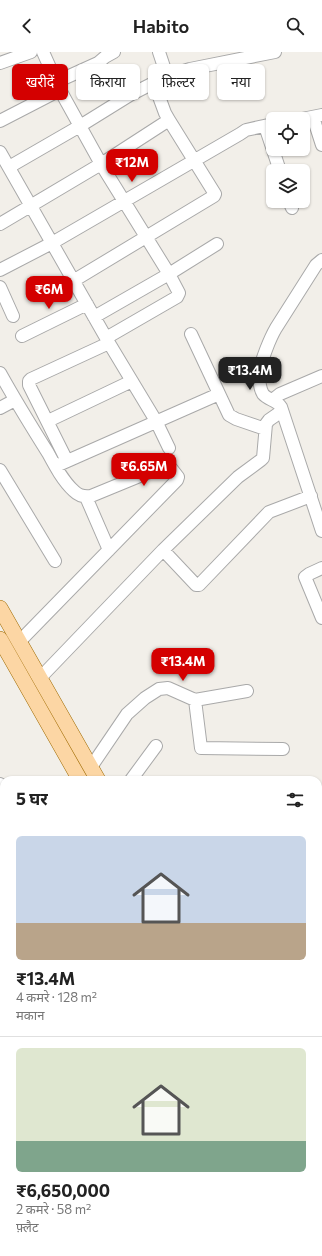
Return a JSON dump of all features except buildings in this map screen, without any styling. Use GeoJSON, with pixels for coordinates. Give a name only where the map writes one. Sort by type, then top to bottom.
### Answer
{"type":"FeatureCollection","features":[{"type":"Feature","properties":{"kind":"main road"},"geometry":{"type":"LineString","coordinates":[[0,608],[95,774]]}},
{"type":"Feature","properties":{"kind":"main road"},"geometry":{"type":"LineString","coordinates":[[0,638],[78,776]]}},
{"type":"Feature","properties":{"kind":"street"},"geometry":{"type":"LineString","coordinates":[[0,63],[31,52]]}},
{"type":"Feature","properties":{"kind":"street"},"geometry":{"type":"LineString","coordinates":[[43,52],[48,64]]}},
{"type":"Feature","properties":{"kind":"street"},"geometry":{"type":"LineString","coordinates":[[68,80],[114,52]]}},
{"type":"Feature","properties":{"kind":"street"},"geometry":{"type":"LineString","coordinates":[[160,52],[164,64]]}},
{"type":"Feature","properties":{"kind":"street"},"geometry":{"type":"LineString","coordinates":[[209,65],[275,52]]}},
{"type":"Feature","properties":{"kind":"street"},"geometry":{"type":"LineString","coordinates":[[9,167],[148,85]]}},
{"type":"Feature","properties":{"kind":"street"},"geometry":{"type":"LineString","coordinates":[[0,121],[35,100]]}},
{"type":"Feature","properties":{"kind":"street"},"geometry":{"type":"LineString","coordinates":[[66,100],[101,164],[169,274],[179,294],[177,297],[107,340],[29,381],[67,461]]}},
{"type":"Feature","properties":{"kind":"street"},"geometry":{"type":"LineString","coordinates":[[73,281],[214,196],[214,192],[165,113],[160,100]]}},
{"type":"Feature","properties":{"kind":"street"},"geometry":{"type":"LineString","coordinates":[[312,117],[322,145]]}},
{"type":"Feature","properties":{"kind":"street"},"geometry":{"type":"LineString","coordinates":[[0,224],[101,164],[169,120]]}},
{"type":"Feature","properties":{"kind":"street"},"geometry":{"type":"LineString","coordinates":[[0,270],[52,243],[246,130],[266,126]]}},
{"type":"Feature","properties":{"kind":"street"},"geometry":{"type":"LineString","coordinates":[[0,152],[107,340],[156,421],[169,448]]}},
{"type":"Feature","properties":{"kind":"street"},"geometry":{"type":"LineString","coordinates":[[94,317],[169,274],[217,244]]}},
{"type":"Feature","properties":{"kind":"street"},"geometry":{"type":"LineString","coordinates":[[279,406],[262,393],[260,379],[261,368],[272,335],[316,265],[322,260]]}},
{"type":"Feature","properties":{"kind":"street"},"geometry":{"type":"LineString","coordinates":[[0,287],[13,316]]}},
{"type":"Feature","properties":{"kind":"street"},"geometry":{"type":"LineString","coordinates":[[22,336],[87,304]]}},
{"type":"Feature","properties":{"kind":"street"},"geometry":{"type":"LineString","coordinates":[[191,334],[227,412],[232,417],[265,429]]}},
{"type":"Feature","properties":{"kind":"street"},"geometry":{"type":"LineString","coordinates":[[0,372],[15,400],[67,484],[75,492],[86,497],[91,496],[164,466],[171,468],[178,477],[177,480],[19,642]]}},
{"type":"Feature","properties":{"kind":"street"},"geometry":{"type":"LineString","coordinates":[[322,376],[280,394],[275,398],[311,496],[322,531]]}},
{"type":"Feature","properties":{"kind":"street"},"geometry":{"type":"LineString","coordinates":[[48,421],[132,381]]}},
{"type":"Feature","properties":{"kind":"street"},"geometry":{"type":"LineString","coordinates":[[56,466],[219,394]]}},
{"type":"Feature","properties":{"kind":"street"},"geometry":{"type":"LineString","coordinates":[[0,408],[15,400]]}},
{"type":"Feature","properties":{"kind":"street"},"geometry":{"type":"LineString","coordinates":[[40,678],[163,550],[238,477],[263,458],[266,424],[279,406]]}},
{"type":"Feature","properties":{"kind":"street"},"geometry":{"type":"LineString","coordinates":[[0,470],[55,561]]}},
{"type":"Feature","properties":{"kind":"street"},"geometry":{"type":"LineString","coordinates":[[163,550],[196,585],[199,585],[269,512],[311,496]]}},
{"type":"Feature","properties":{"kind":"street"},"geometry":{"type":"LineString","coordinates":[[86,497],[109,550]]}},
{"type":"Feature","properties":{"kind":"street"},"geometry":{"type":"LineString","coordinates":[[322,568],[305,577],[322,618]]}},
{"type":"Feature","properties":{"kind":"street"},"geometry":{"type":"LineString","coordinates":[[95,774],[127,714],[158,689],[168,688],[195,700],[247,691]]}},
{"type":"Feature","properties":{"kind":"street"},"geometry":{"type":"LineString","coordinates":[[195,700],[201,748],[283,749]]}},
{"type":"Feature","properties":{"kind":"street"},"geometry":{"type":"LineString","coordinates":[[134,776],[156,746]]}}]}
